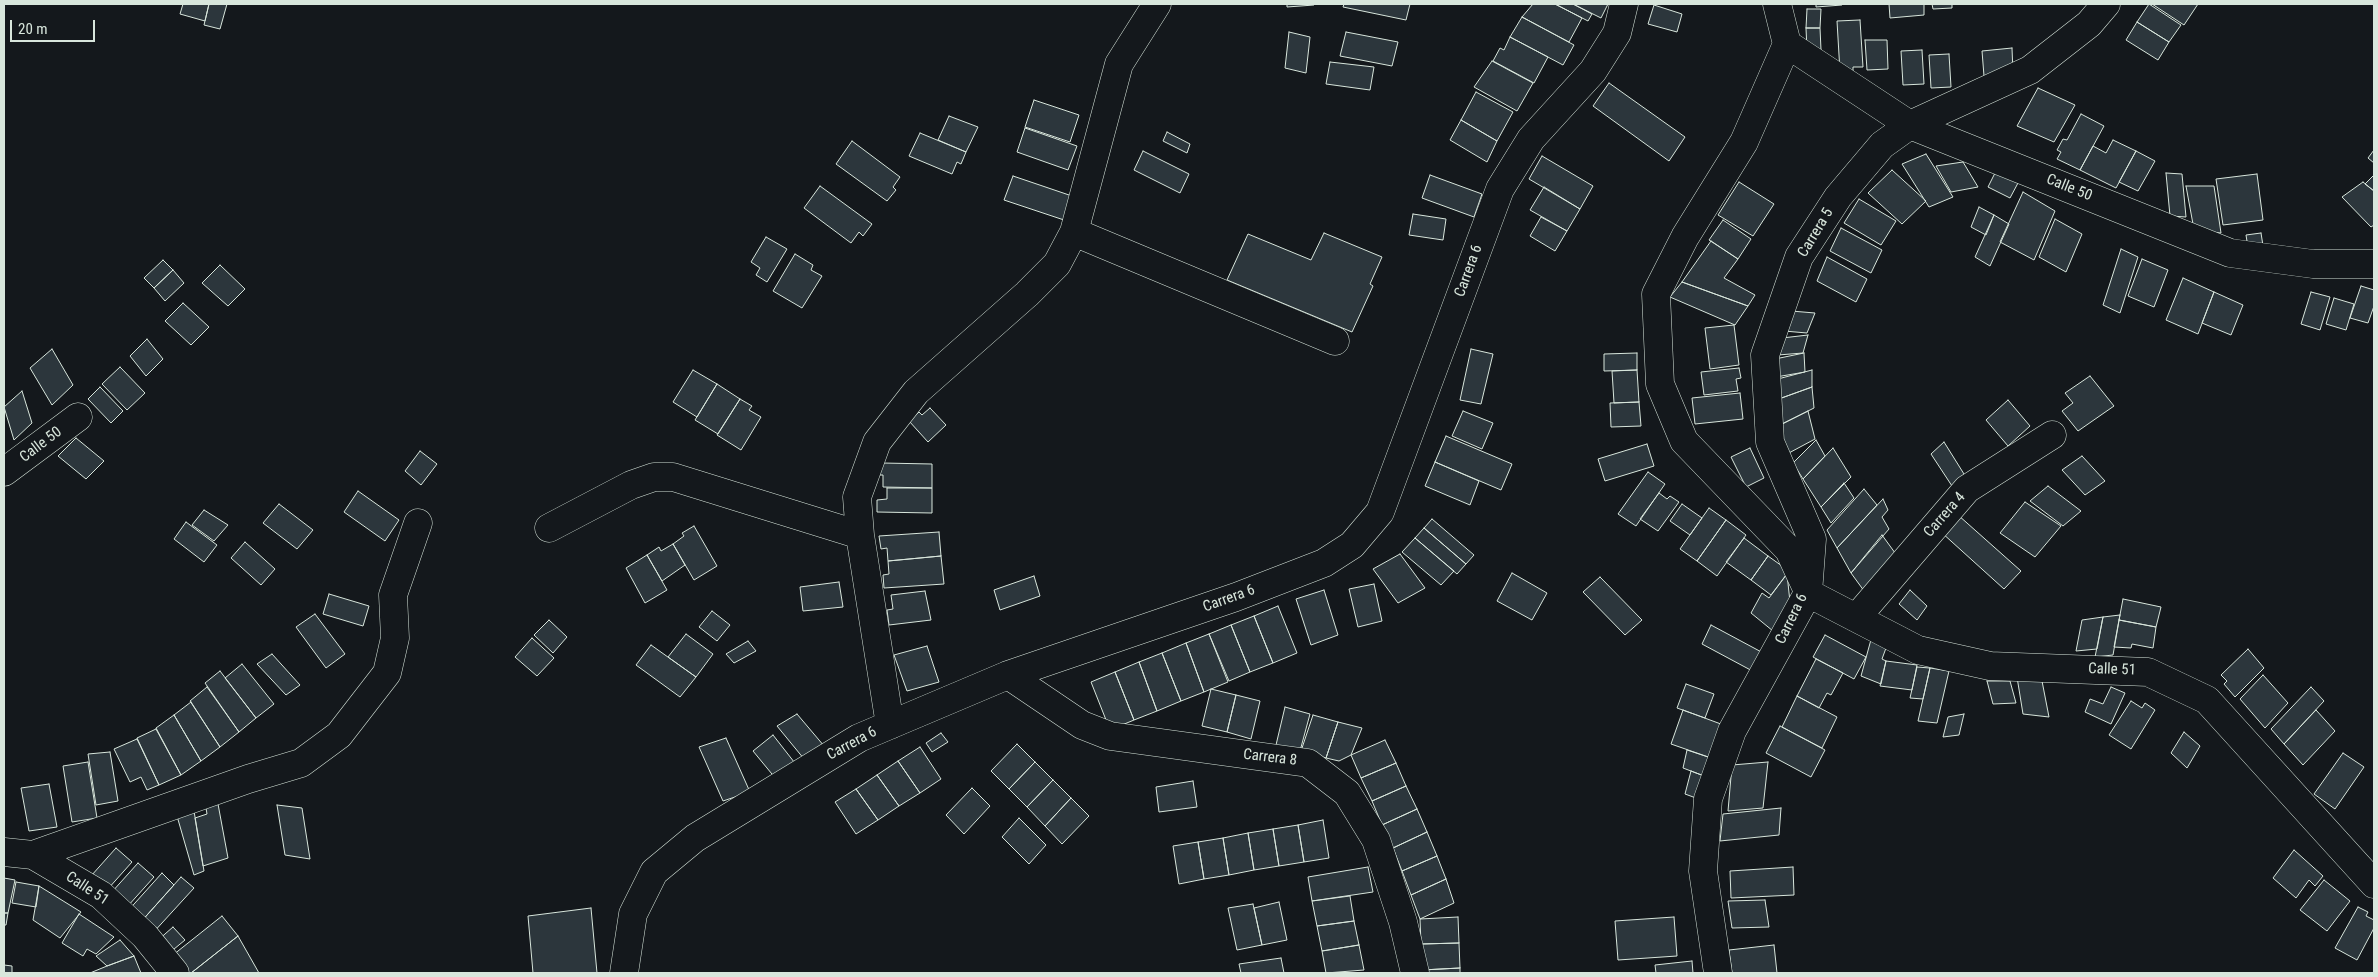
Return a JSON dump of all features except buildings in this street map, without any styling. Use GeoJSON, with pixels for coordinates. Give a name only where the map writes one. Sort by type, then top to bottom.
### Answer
{"type":"FeatureCollection","features":[{"type":"Feature","properties":{"kind":"street"},"geometry":{"type":"LineString","coordinates":[[890,725],[860,535],[857,497],[877,442],[916,392],[1027,294],[1057,264],[1074,232],[1119,64],[1157,4]]}},
{"type":"Feature","properties":{"kind":"street","name":"Carrera 6"},"geometry":{"type":"LineString","coordinates":[[624,973],[633,914],[654,872],[695,838],[859,738],[1008,675],[1236,597],[1324,562],[1352,544],[1380,512],[1500,190],[1531,139],[1593,72],[1616,33],[1624,4]]}},
{"type":"Feature","properties":{"kind":"street"},"geometry":{"type":"LineString","coordinates":[[1777,4],[1788,44]]}},
{"type":"Feature","properties":{"kind":"street","name":"Carrera 5"},"geometry":{"type":"LineString","coordinates":[[1808,593],[1812,539],[1770,442],[1765,355],[1800,257],[1838,197],[1882,145],[1910,125],[2030,70],[2089,24],[2106,4]]}},
{"type":"Feature","properties":{"kind":"street","name":"Carrera 6"},"geometry":{"type":"LineString","coordinates":[[1718,973],[1703,872],[1708,800],[1732,731],[1808,593],[1788,550],[1684,441],[1660,384],[1656,294],[1685,236],[1744,142],[1788,44]]}},
{"type":"Feature","properties":{"kind":"street","name":"Calle 50"},"geometry":{"type":"LineString","coordinates":[[1788,44],[1910,125],[2230,253],[2313,264],[2374,264]]}},
{"type":"Feature","properties":{"kind":"street"},"geometry":{"type":"LineString","coordinates":[[1074,232],[1335,341]]}},
{"type":"Feature","properties":{"kind":"street","name":"Calle 50"},"geometry":{"type":"LineString","coordinates":[[4,472],[78,417]]}},
{"type":"Feature","properties":{"kind":"street","name":"Carrera 4"},"geometry":{"type":"LineString","coordinates":[[1857,617],[1967,489],[2052,435]]}},
{"type":"Feature","properties":{"kind":"street"},"geometry":{"type":"LineString","coordinates":[[549,528],[632,485],[654,477],[673,476],[860,535]]}},
{"type":"Feature","properties":{"kind":"street"},"geometry":{"type":"LineString","coordinates":[[33,855],[248,778],[301,764],[339,735],[387,673],[395,638],[393,595],[418,523]]}},
{"type":"Feature","properties":{"kind":"street","name":"Calle 51"},"geometry":{"type":"LineString","coordinates":[[1808,593],[1918,650],[1990,666],[2148,672],[2206,700],[2374,884]]}},
{"type":"Feature","properties":{"kind":"street","name":"Carrera 8"},"geometry":{"type":"LineString","coordinates":[[1008,675],[1082,726],[1110,736],[1308,763],[1347,793],[1376,840],[1403,922],[1415,973]]}},
{"type":"Feature","properties":{"kind":"street","name":"Calle 51"},"geometry":{"type":"LineString","coordinates":[[4,852],[33,855],[101,894],[145,936],[175,973]]}}]}
